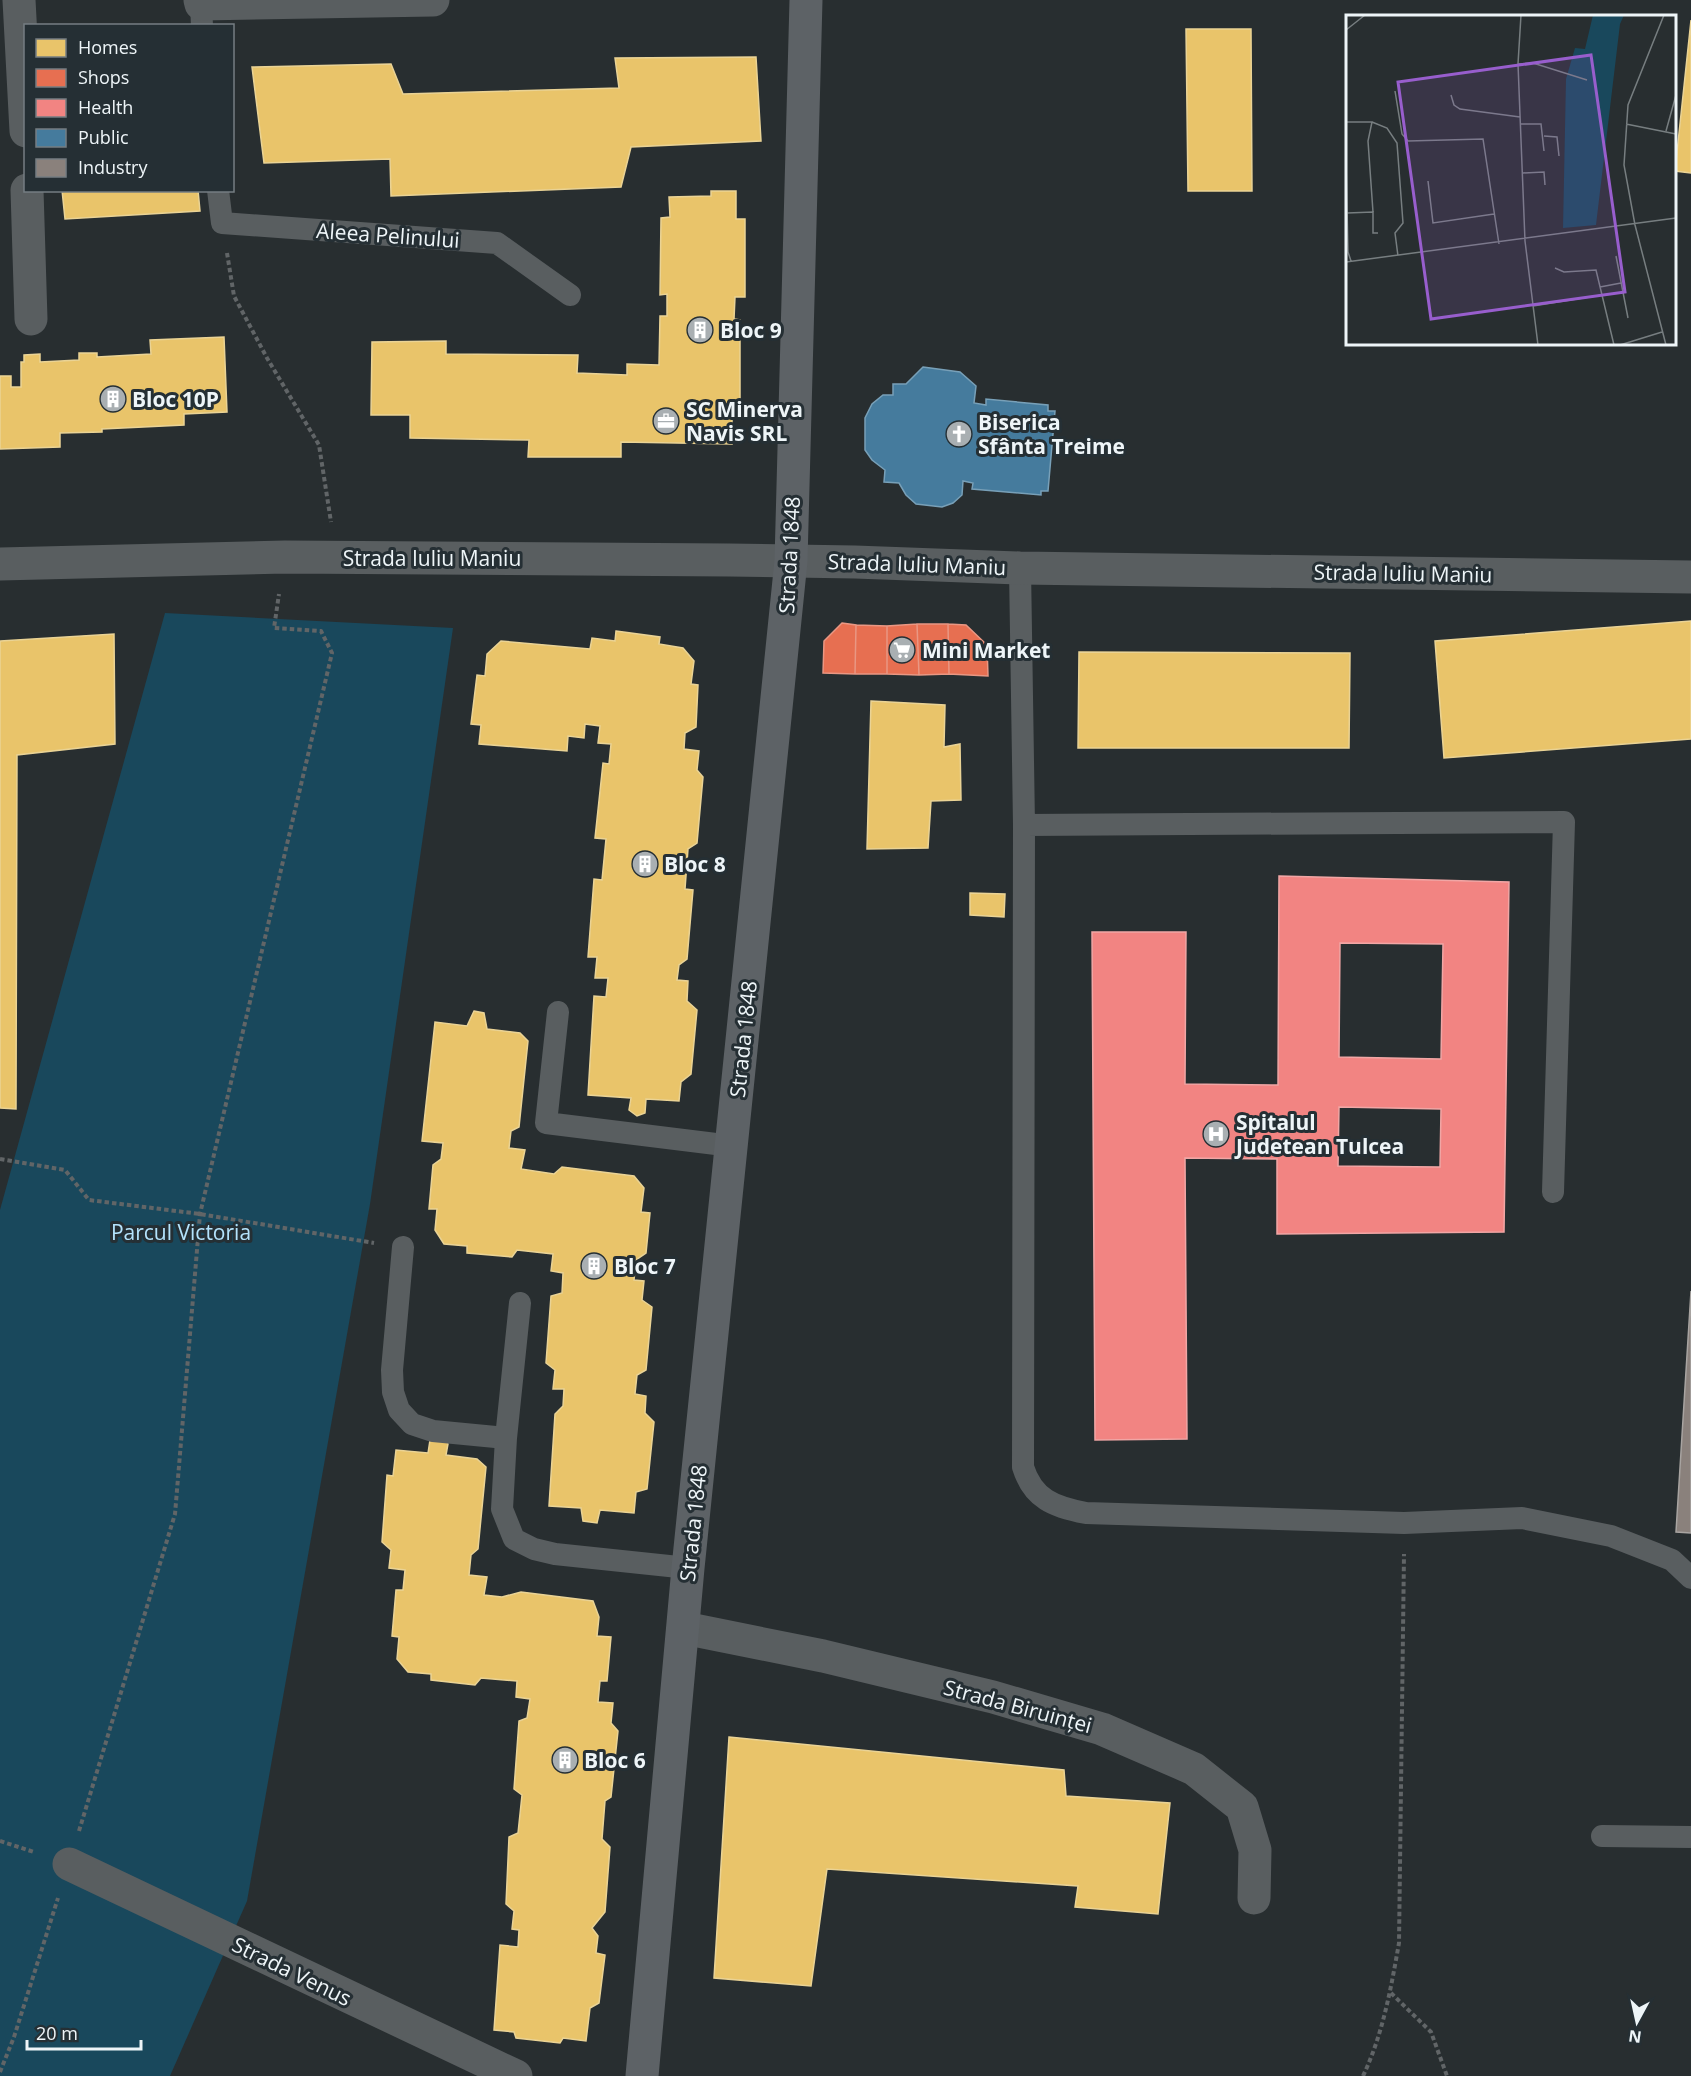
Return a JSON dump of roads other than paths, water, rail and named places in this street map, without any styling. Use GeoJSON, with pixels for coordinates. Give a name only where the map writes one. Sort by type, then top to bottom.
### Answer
{"type":"FeatureCollection","features":[{"type":"Feature","properties":{"kind":"main road","name":"Strada 1848"},"geometry":{"type":"LineString","coordinates":[[642,2076],[688,1568],[791,561],[806,0]]}},
{"type":"Feature","properties":{"kind":"street"},"geometry":{"type":"LineString","coordinates":[[19,0],[24,68]]}},
{"type":"Feature","properties":{"kind":"street"},"geometry":{"type":"LineString","coordinates":[[201,10],[432,0]]}},
{"type":"Feature","properties":{"kind":"street"},"geometry":{"type":"LineString","coordinates":[[27,192],[31,319]]}},
{"type":"Feature","properties":{"kind":"street","name":"Strada Iuliu Maniu"},"geometry":{"type":"LineString","coordinates":[[0,564],[285,557],[791,561],[1020,568],[1691,577]]}},
{"type":"Feature","properties":{"kind":"street","name":"Strada Biruinței"},"geometry":{"type":"LineString","coordinates":[[684,1628],[823,1656],[993,1697],[1102,1729],[1194,1769],[1242,1807],[1255,1850],[1254,1898]]}},
{"type":"Feature","properties":{"kind":"street","name":"Strada Venus"},"geometry":{"type":"LineString","coordinates":[[69,1864],[516,2076]]}},
{"type":"Feature","properties":{"kind":"lane","name":"Aleea Pelinului"},"geometry":{"type":"LineString","coordinates":[[218,192],[222,223],[496,243],[570,295]]}},
{"type":"Feature","properties":{"kind":"lane"},"geometry":{"type":"LineString","coordinates":[[1020,568],[1024,825],[1023,1467],[1028,1481],[1040,1495],[1059,1508],[1086,1513],[1404,1523],[1522,1518],[1611,1536],[1672,1560],[1691,1578]]}},
{"type":"Feature","properties":{"kind":"lane"},"geometry":{"type":"LineString","coordinates":[[1024,825],[1564,822],[1553,1192]]}},
{"type":"Feature","properties":{"kind":"lane"},"geometry":{"type":"LineString","coordinates":[[558,1012],[546,1123],[732,1146]]}},
{"type":"Feature","properties":{"kind":"lane"},"geometry":{"type":"LineString","coordinates":[[402,1247],[393,1370],[393,1392],[399,1410],[412,1424],[433,1431],[506,1438]]}},
{"type":"Feature","properties":{"kind":"lane"},"geometry":{"type":"LineString","coordinates":[[520,1303],[506,1438],[502,1509],[514,1539],[534,1549],[555,1554],[688,1568]]}},
{"type":"Feature","properties":{"kind":"lane"},"geometry":{"type":"LineString","coordinates":[[1602,1836],[1691,1837]]}},
{"type":"Feature","properties":{"kind":"place","name":"Bloc 9"},"geometry":{"type":"Point","coordinates":[700,330]}},
{"type":"Feature","properties":{"kind":"place","name":"Bloc 10P"},"geometry":{"type":"Point","coordinates":[113,399]}},
{"type":"Feature","properties":{"kind":"place","name":"SC Minerva Navis SRL"},"geometry":{"type":"Point","coordinates":[666,421]}},
{"type":"Feature","properties":{"kind":"place","name":"Biserica Sfânta Treime"},"geometry":{"type":"Point","coordinates":[959,434]}},
{"type":"Feature","properties":{"kind":"place","name":"Mini Market"},"geometry":{"type":"Point","coordinates":[902,650]}},
{"type":"Feature","properties":{"kind":"place","name":"Bloc 8"},"geometry":{"type":"Point","coordinates":[645,864]}},
{"type":"Feature","properties":{"kind":"place","name":"Spitalul Judetean Tulcea"},"geometry":{"type":"Point","coordinates":[1216,1134]}},
{"type":"Feature","properties":{"kind":"place","name":"Bloc 7"},"geometry":{"type":"Point","coordinates":[594,1266]}},
{"type":"Feature","properties":{"kind":"place","name":"Bloc 6"},"geometry":{"type":"Point","coordinates":[565,1760]}},
{"type":"Feature","properties":{"kind":"park label","name":"Parcul Victoria"},"geometry":{"type":"Point","coordinates":[181,1232]}}]}
